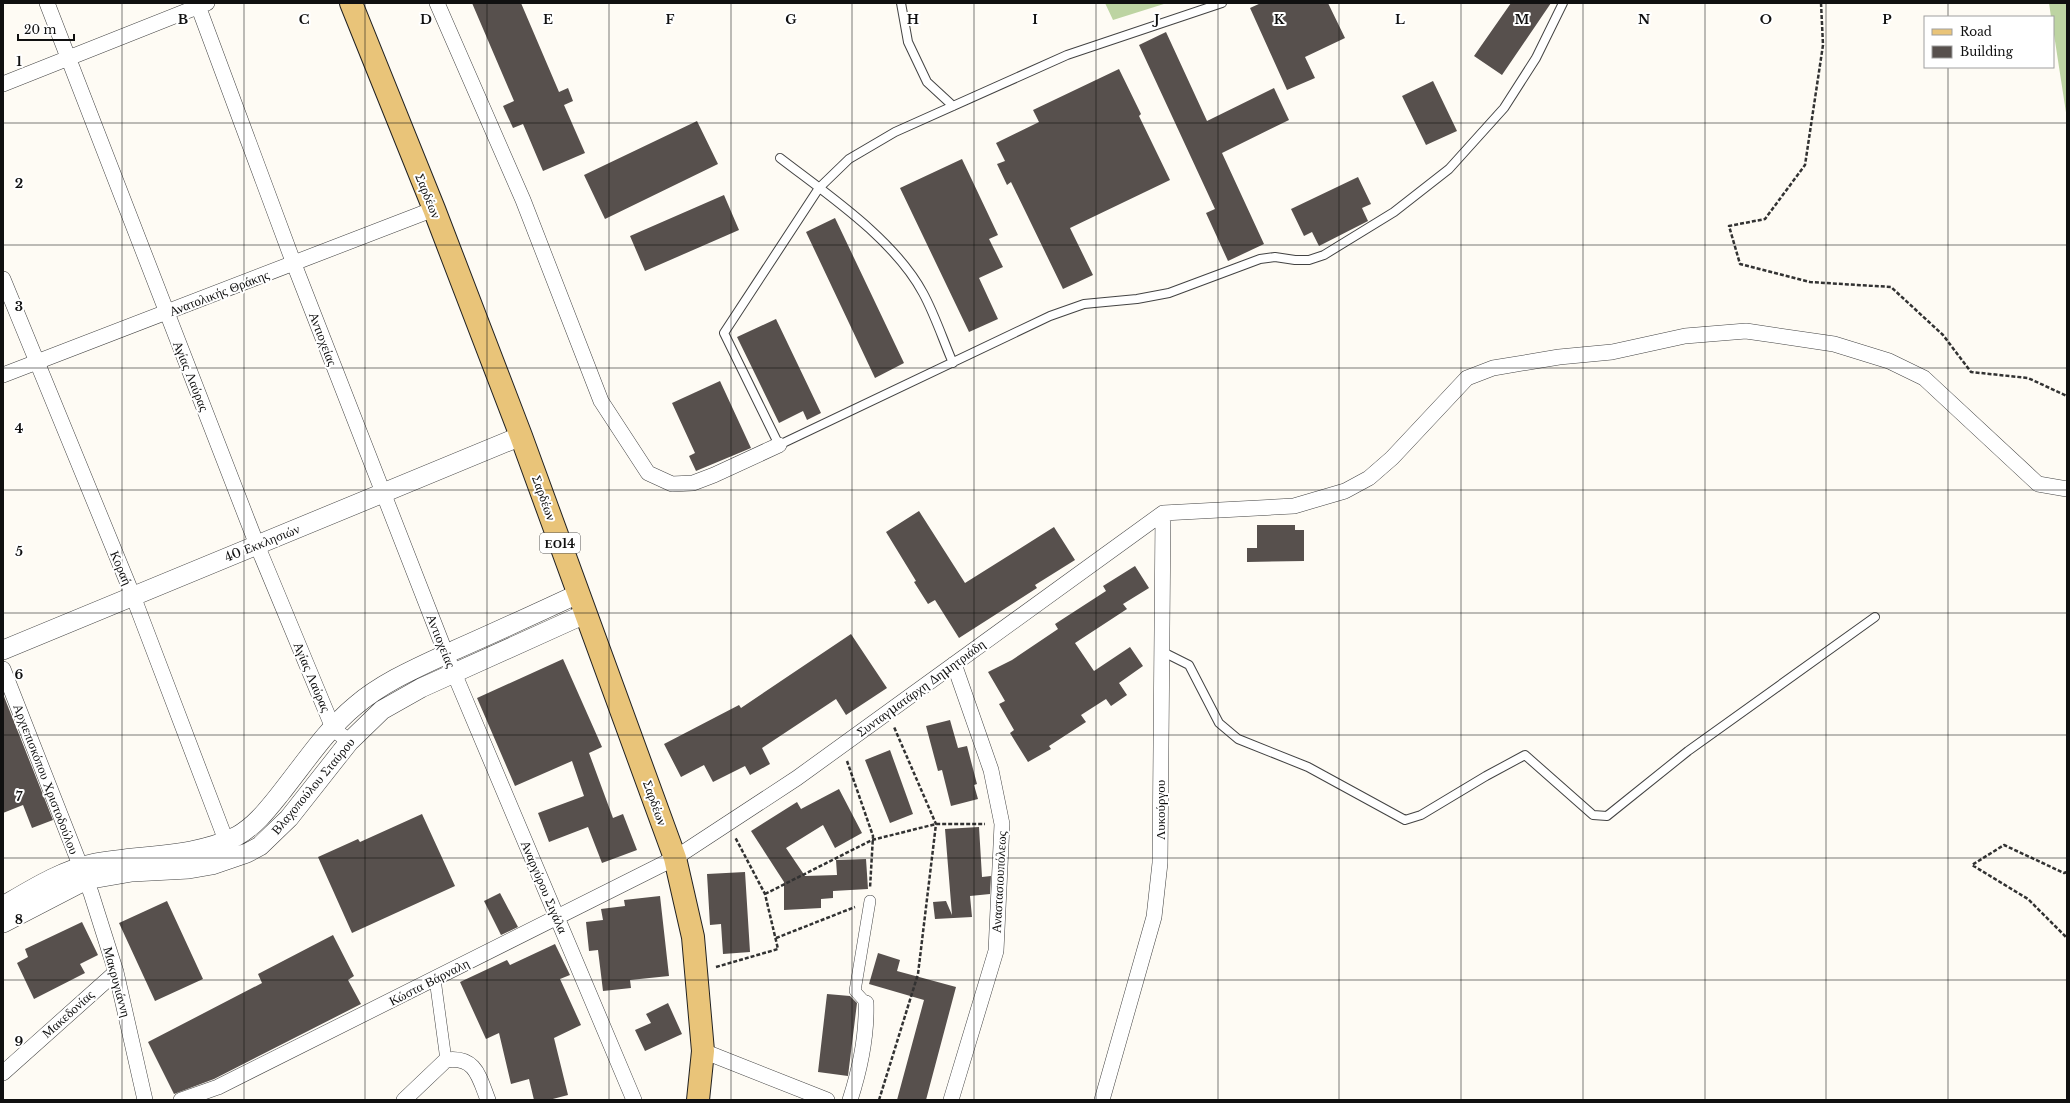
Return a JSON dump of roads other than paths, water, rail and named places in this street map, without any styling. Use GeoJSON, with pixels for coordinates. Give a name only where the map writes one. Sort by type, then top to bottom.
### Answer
{"type":"FeatureCollection","features":[{"type":"Feature","properties":{"kind":"main road","name":"Σαρδέων"},"geometry":{"type":"LineString","coordinates":[[351,3],[434,209],[521,436],[675,858],[690,918],[696,973],[703,1051],[698,1100]]}},
{"type":"Feature","properties":{"kind":"street","name":"Αγίας Λαύρας"},"geometry":{"type":"LineString","coordinates":[[47,3],[257,545],[334,728],[349,742]]}},
{"type":"Feature","properties":{"kind":"street"},"geometry":{"type":"LineString","coordinates":[[437,3],[523,200],[601,401],[648,473],[672,484],[693,482],[714,475],[779,445]]}},
{"type":"Feature","properties":{"kind":"street"},"geometry":{"type":"LineString","coordinates":[[3,84],[201,4]]}},
{"type":"Feature","properties":{"kind":"street","name":"Αντιοχείας"},"geometry":{"type":"LineString","coordinates":[[201,4],[294,264],[454,673]]}},
{"type":"Feature","properties":{"kind":"street","name":"Ανατολικής Θράκης"},"geometry":{"type":"LineString","coordinates":[[3,375],[434,209]]}},
{"type":"Feature","properties":{"kind":"street","name":"Κοραή"},"geometry":{"type":"LineString","coordinates":[[3,279],[133,596],[233,859]]}},
{"type":"Feature","properties":{"kind":"street"},"geometry":{"type":"LineString","coordinates":[[1163,513],[1294,506],[1345,491],[1369,478],[1392,458],[1467,378],[1492,368],[1559,357],[1612,352],[1685,336],[1746,331],[1834,344],[1889,361],[1924,378],[2038,484],[2067,489]]}},
{"type":"Feature","properties":{"kind":"street","name":"40 Εκκλησιών"},"geometry":{"type":"LineString","coordinates":[[3,650],[521,436]]}},
{"type":"Feature","properties":{"kind":"street","name":"Λυκούργου"},"geometry":{"type":"LineString","coordinates":[[1102,1100],[1154,917],[1160,863],[1163,513]]}},
{"type":"Feature","properties":{"kind":"street","name":"Συνταγματάρχη Δημητριάδη"},"geometry":{"type":"LineString","coordinates":[[675,858],[728,824],[842,746],[1163,513]]}},
{"type":"Feature","properties":{"kind":"street","name":"Βλαχοπούλου Σταύρου"},"geometry":{"type":"LineString","coordinates":[[3,923],[83,874],[115,859],[207,847],[226,840],[250,828],[334,728],[353,707],[370,693],[446,654],[582,604]]}},
{"type":"Feature","properties":{"kind":"street","name":"Βλαχοπούλου Σταύρου"},"geometry":{"type":"LineString","coordinates":[[3,906],[44,883],[83,874],[189,869],[233,859],[260,846],[275,833],[349,742],[368,722],[396,701],[454,673],[582,604]]}},
{"type":"Feature","properties":{"kind":"street","name":"Αναστασιουπόλεως"},"geometry":{"type":"LineString","coordinates":[[951,1100],[996,952],[1002,824],[991,770],[954,664]]}},
{"type":"Feature","properties":{"kind":"street","name":"Αρχιεπισκόπου Χριστοδούλου"},"geometry":{"type":"LineString","coordinates":[[3,669],[83,874]]}},
{"type":"Feature","properties":{"kind":"street","name":"Αναργύρου Σιγάλα"},"geometry":{"type":"LineString","coordinates":[[454,673],[634,1100]]}},
{"type":"Feature","properties":{"kind":"street","name":"Κώστα Βάρναλη"},"geometry":{"type":"LineString","coordinates":[[182,1100],[218,1087],[435,979],[556,916],[675,858]]}},
{"type":"Feature","properties":{"kind":"street","name":"Μακρυγιάννη"},"geometry":{"type":"LineString","coordinates":[[83,874],[116,972],[145,1100]]}},
{"type":"Feature","properties":{"kind":"street"},"geometry":{"type":"LineString","coordinates":[[850,1100],[858,1075],[866,1024],[866,1003],[855,991],[870,901]]}},
{"type":"Feature","properties":{"kind":"street","name":"Μακεδονίας"},"geometry":{"type":"LineString","coordinates":[[3,1073],[116,972]]}},
{"type":"Feature","properties":{"kind":"street"},"geometry":{"type":"LineString","coordinates":[[435,979],[446,1060]]}},
{"type":"Feature","properties":{"kind":"street"},"geometry":{"type":"LineString","coordinates":[[703,1051],[827,1100]]}},
{"type":"Feature","properties":{"kind":"street"},"geometry":{"type":"LineString","coordinates":[[404,1100],[446,1060],[465,1060],[473,1067],[488,1100]]}},
{"type":"Feature","properties":{"kind":"lane"},"geometry":{"type":"LineString","coordinates":[[901,3],[908,42],[927,82],[953,106]]}},
{"type":"Feature","properties":{"kind":"lane"},"geometry":{"type":"LineString","coordinates":[[1222,3],[1067,54],[895,132],[849,158],[818,188],[724,333],[779,445],[1050,316],[1084,304],[1137,299],[1169,293],[1260,259],[1275,257],[1309,260],[1324,256],[1394,212],[1449,169],[1504,108],[1536,58],[1563,3]]}},
{"type":"Feature","properties":{"kind":"lane"},"geometry":{"type":"LineString","coordinates":[[780,158],[863,224],[899,259],[923,292],[953,363]]}},
{"type":"Feature","properties":{"kind":"lane"},"geometry":{"type":"LineString","coordinates":[[1162,651],[1189,665],[1219,723],[1238,739],[1308,767],[1405,820],[1421,815],[1486,776],[1525,755],[1593,815],[1607,816],[1688,751],[1875,617]]}}]}
